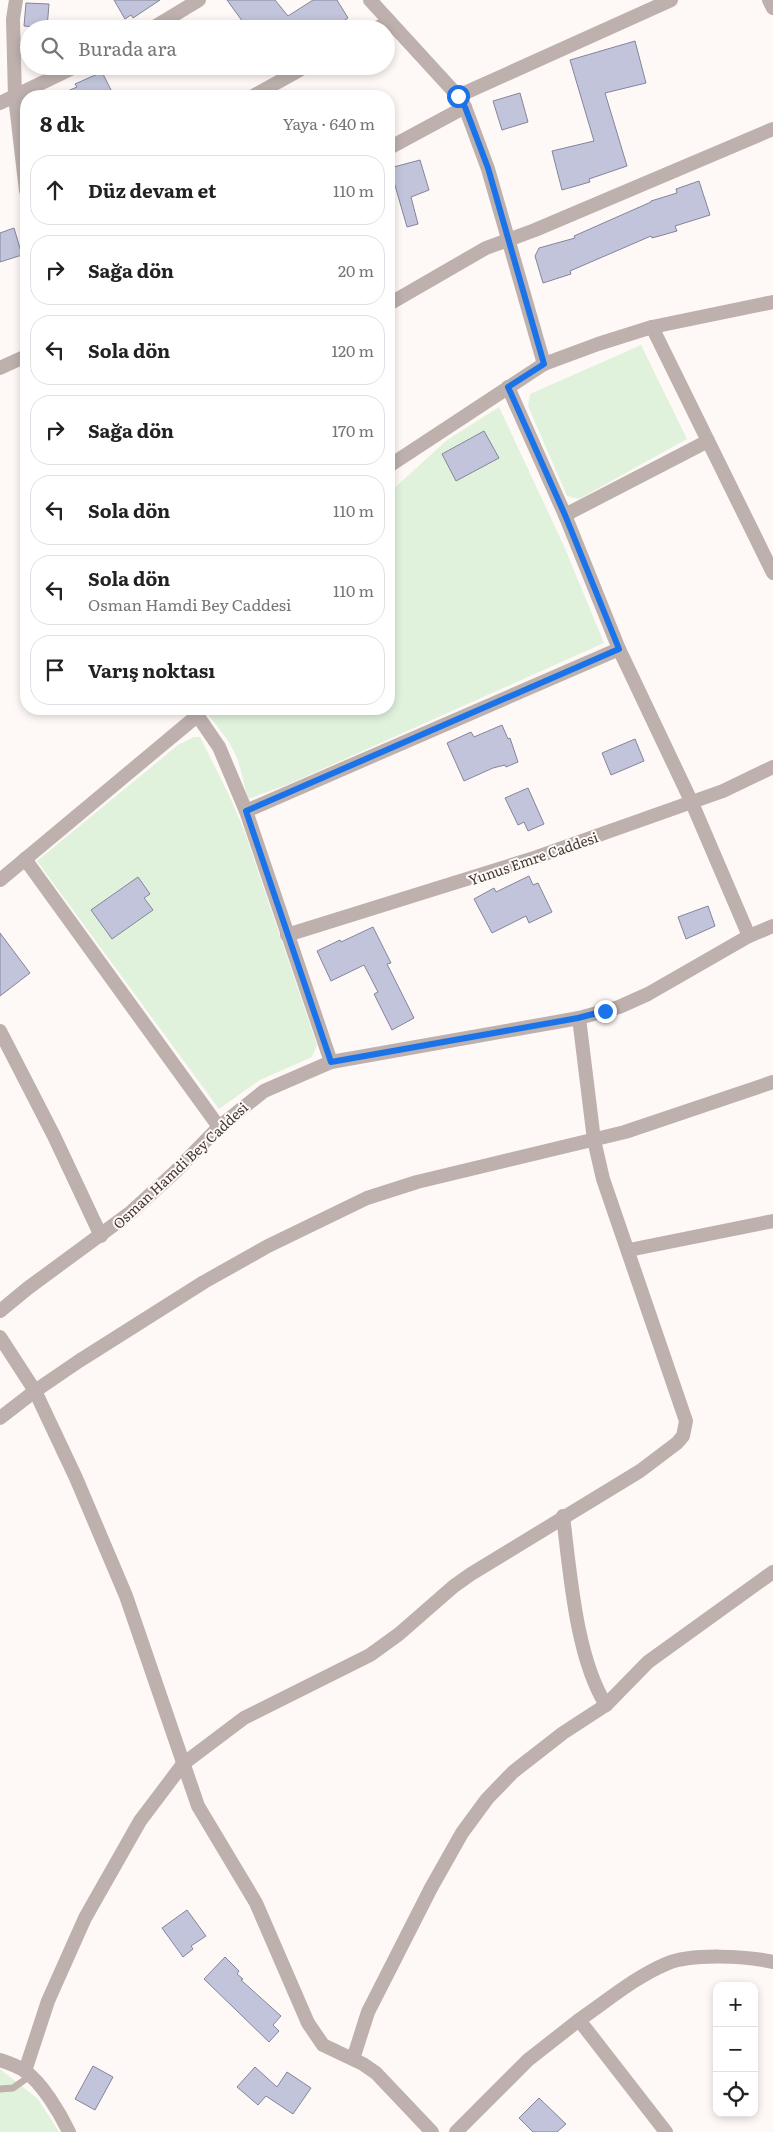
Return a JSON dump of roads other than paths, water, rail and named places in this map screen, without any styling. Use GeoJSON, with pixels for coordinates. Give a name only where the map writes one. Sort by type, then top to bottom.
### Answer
{"type":"FeatureCollection","features":[{"type":"Feature","properties":{"kind":"street"},"geometry":{"type":"LineString","coordinates":[[16,0],[13,19],[15,96],[20,139]]}},
{"type":"Feature","properties":{"kind":"street"},"geometry":{"type":"LineString","coordinates":[[166,20],[198,0]]}},
{"type":"Feature","properties":{"kind":"street"},"geometry":{"type":"LineString","coordinates":[[370,0],[388,20]]}},
{"type":"Feature","properties":{"kind":"street"},"geometry":{"type":"LineString","coordinates":[[395,144],[462,101],[671,0]]}},
{"type":"Feature","properties":{"kind":"street"},"geometry":{"type":"LineString","coordinates":[[768,0],[773,8]]}},
{"type":"Feature","properties":{"kind":"street"},"geometry":{"type":"LineString","coordinates":[[395,28],[462,101],[488,168],[544,364]]}},
{"type":"Feature","properties":{"kind":"street"},"geometry":{"type":"LineString","coordinates":[[27,90],[58,75]]}},
{"type":"Feature","properties":{"kind":"street"},"geometry":{"type":"LineString","coordinates":[[264,90],[292,75]]}},
{"type":"Feature","properties":{"kind":"street"},"geometry":{"type":"LineString","coordinates":[[0,104],[20,94]]}},
{"type":"Feature","properties":{"kind":"street"},"geometry":{"type":"LineString","coordinates":[[395,300],[470,255],[535,230],[773,129]]}},
{"type":"Feature","properties":{"kind":"street"},"geometry":{"type":"LineString","coordinates":[[395,462],[544,364],[598,344],[652,328],[773,302]]}},
{"type":"Feature","properties":{"kind":"street"},"geometry":{"type":"LineString","coordinates":[[652,328],[773,573]]}},
{"type":"Feature","properties":{"kind":"street"},"geometry":{"type":"LineString","coordinates":[[0,368],[20,359]]}},
{"type":"Feature","properties":{"kind":"street"},"geometry":{"type":"LineString","coordinates":[[508,387],[565,515],[619,649],[692,803],[749,936]]}},
{"type":"Feature","properties":{"kind":"street"},"geometry":{"type":"LineString","coordinates":[[565,515],[708,441]]}},
{"type":"Feature","properties":{"kind":"street"},"geometry":{"type":"LineString","coordinates":[[246,811],[619,649]]}},
{"type":"Feature","properties":{"kind":"street"},"geometry":{"type":"LineString","coordinates":[[0,880],[192,715]]}},
{"type":"Feature","properties":{"kind":"street"},"geometry":{"type":"LineString","coordinates":[[197,715],[219,747],[246,811],[331,1062]]}},
{"type":"Feature","properties":{"kind":"street","name":"Yunus Emre Caddesi"},"geometry":{"type":"LineString","coordinates":[[287,935],[532,859],[692,803],[743,782],[773,767]]}},
{"type":"Feature","properties":{"kind":"street"},"geometry":{"type":"LineString","coordinates":[[25,859],[219,1127]]}},
{"type":"Feature","properties":{"kind":"street","name":"Osman Hamdi Bey Caddesi"},"geometry":{"type":"LineString","coordinates":[[0,1311],[28,1288],[130,1213],[175,1172],[219,1127],[264,1091],[331,1062],[578,1018],[633,1002],[749,936],[773,926]]}},
{"type":"Feature","properties":{"kind":"street"},"geometry":{"type":"LineString","coordinates":[[28,2073],[48,2001],[85,1918],[140,1821],[183,1764],[244,1718],[370,1655],[399,1634],[454,1586],[563,1516],[640,1471],[667,1452],[683,1436],[686,1428],[684,1413],[659,1346],[604,1178],[594,1140],[578,1018]]}},
{"type":"Feature","properties":{"kind":"street"},"geometry":{"type":"LineString","coordinates":[[0,1031],[54,1136],[101,1236]]}},
{"type":"Feature","properties":{"kind":"street"},"geometry":{"type":"LineString","coordinates":[[0,1418],[35,1391],[204,1282],[332,1213],[367,1198],[417,1182],[655,1124],[773,1082]]}},
{"type":"Feature","properties":{"kind":"street"},"geometry":{"type":"LineString","coordinates":[[629,1250],[773,1221]]}},
{"type":"Feature","properties":{"kind":"street"},"geometry":{"type":"LineString","coordinates":[[0,1337],[35,1391],[76,1478],[126,1596],[198,1806],[256,1903],[300,2005],[315,2034],[323,2045],[353,2059],[376,2074],[432,2132]]}},
{"type":"Feature","properties":{"kind":"street"},"geometry":{"type":"LineString","coordinates":[[563,1516],[580,1631],[593,1681],[606,1705]]}},
{"type":"Feature","properties":{"kind":"street"},"geometry":{"type":"LineString","coordinates":[[353,2059],[368,2012],[462,1833],[487,1798],[513,1772],[563,1733],[606,1705],[648,1662],[773,1572]]}},
{"type":"Feature","properties":{"kind":"street"},"geometry":{"type":"LineString","coordinates":[[456,2132],[528,2060],[579,2020],[650,1972],[676,1961],[728,1957],[773,1962]]}},
{"type":"Feature","properties":{"kind":"street"},"geometry":{"type":"LineString","coordinates":[[579,2020],[666,2132]]}},
{"type":"Feature","properties":{"kind":"street"},"geometry":{"type":"LineString","coordinates":[[0,2060],[28,2073],[58,2112],[70,2132]]}},
{"type":"Feature","properties":{"kind":"lane"},"geometry":{"type":"LineString","coordinates":[[0,2089],[13,2088],[28,2073]]}}]}
